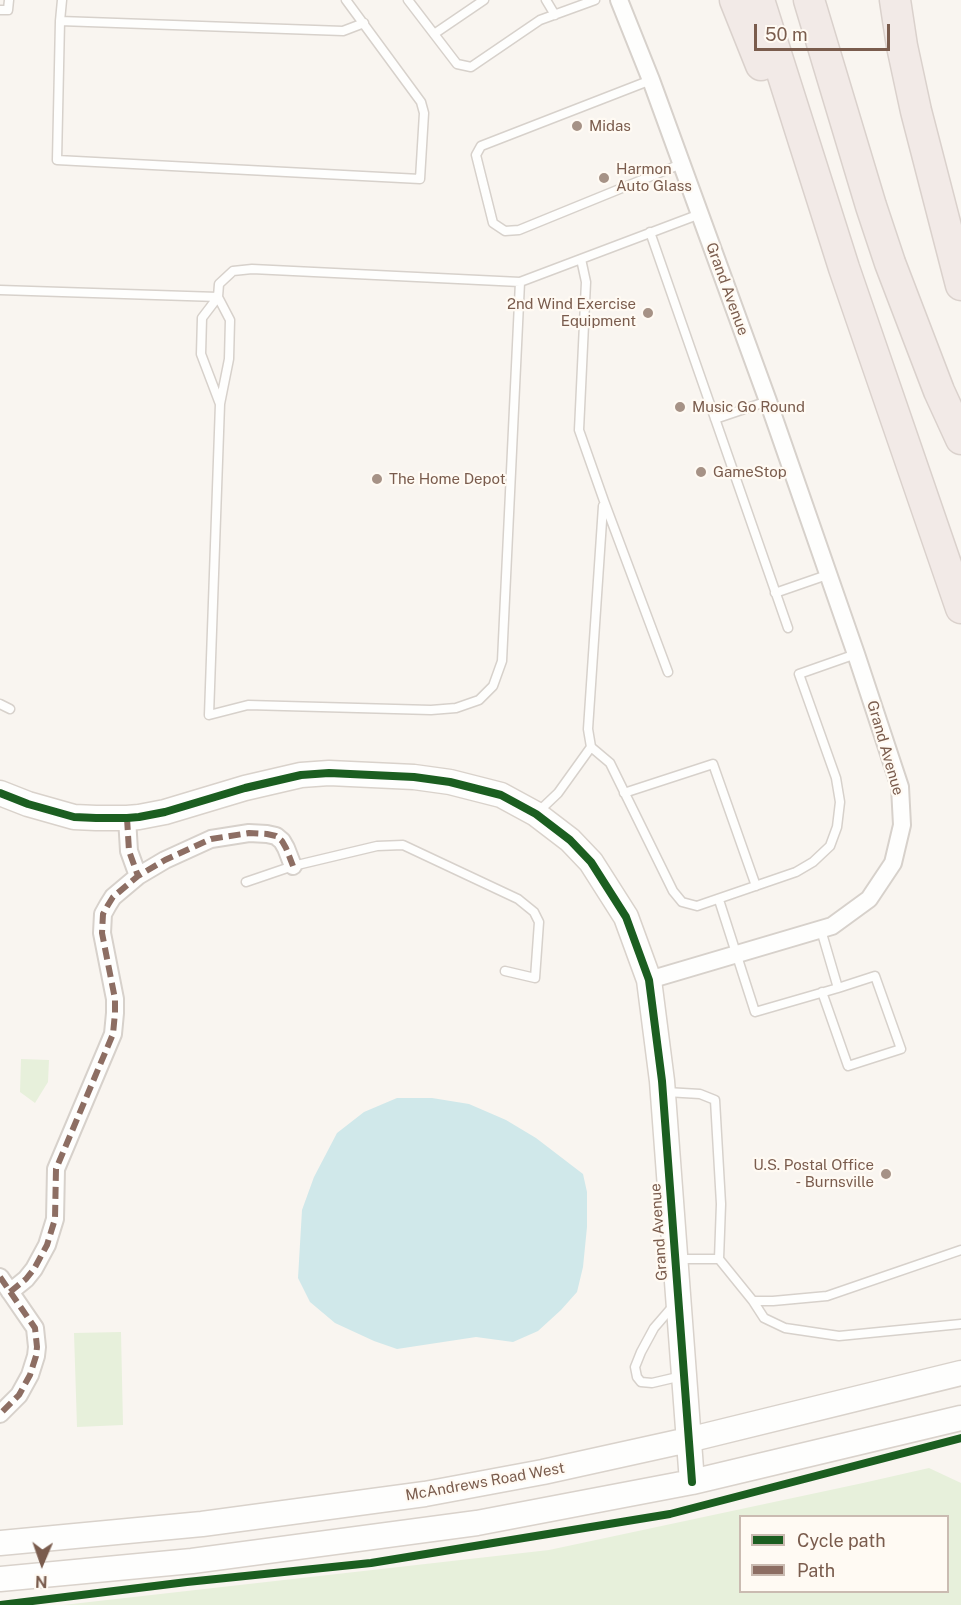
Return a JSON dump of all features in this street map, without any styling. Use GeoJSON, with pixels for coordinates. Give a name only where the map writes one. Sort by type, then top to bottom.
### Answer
{"type":"FeatureCollection","features":[{"type":"Feature","properties":{"kind":"highway"},"geometry":{"type":"LineString","coordinates":[[735,0],[844,268]]}},
{"type":"Feature","properties":{"kind":"highway"},"geometry":{"type":"LineString","coordinates":[[759,0],[844,268],[961,608]]}},
{"type":"Feature","properties":{"kind":"highway"},"geometry":{"type":"LineString","coordinates":[[809,0],[887,254],[939,391],[961,439]]}},
{"type":"Feature","properties":{"kind":"highway"},"geometry":{"type":"LineString","coordinates":[[895,0],[916,111],[961,285]]}},
{"type":"Feature","properties":{"kind":"main road"},"geometry":{"type":"LineString","coordinates":[[0,793],[28,804],[74,816],[96,818],[127,818],[165,812],[272,780],[300,774],[414,777],[450,782],[501,795],[536,814],[570,840],[591,862],[626,917],[649,980]]}},
{"type":"Feature","properties":{"kind":"main road","name":"Grand Avenue"},"geometry":{"type":"LineString","coordinates":[[649,980],[662,1092],[692,1482]]}},
{"type":"Feature","properties":{"kind":"main road","name":"McAndrews Road West"},"geometry":{"type":"LineString","coordinates":[[0,1543],[202,1524],[425,1494],[543,1472],[688,1440],[961,1373]]}},
{"type":"Feature","properties":{"kind":"main road"},"geometry":{"type":"LineString","coordinates":[[0,1579],[192,1561],[477,1522],[692,1482],[961,1418]]}},
{"type":"Feature","properties":{"kind":"street","name":"Grand Avenue"},"geometry":{"type":"LineString","coordinates":[[619,0],[651,80],[768,401],[856,654],[900,787],[902,825],[893,863],[869,899],[832,926],[649,980]]}},
{"type":"Feature","properties":{"kind":"street"},"geometry":{"type":"LineString","coordinates":[[127,818],[129,851],[138,876]]}},
{"type":"Feature","properties":{"kind":"street"},"geometry":{"type":"LineString","coordinates":[[10,1292],[34,1269],[47,1245],[55,1219],[56,1169],[109,1045],[115,1024],[115,999],[102,933],[103,914],[113,897],[138,876],[211,838],[249,834],[276,836],[286,848],[293,866]]}},
{"type":"Feature","properties":{"kind":"street"},"geometry":{"type":"LineString","coordinates":[[0,1277],[35,1328],[37,1347],[30,1375],[19,1395],[0,1414]]}},
{"type":"Feature","properties":{"kind":"lane"},"geometry":{"type":"LineString","coordinates":[[0,10],[9,10],[9,0]]}},
{"type":"Feature","properties":{"kind":"lane"},"geometry":{"type":"LineString","coordinates":[[62,0],[57,160],[420,179],[424,113],[421,102],[346,0]]}},
{"type":"Feature","properties":{"kind":"lane"},"geometry":{"type":"LineString","coordinates":[[408,0],[457,64],[471,67],[540,21],[595,0]]}},
{"type":"Feature","properties":{"kind":"lane"},"geometry":{"type":"LineString","coordinates":[[434,34],[484,0]]}},
{"type":"Feature","properties":{"kind":"lane"},"geometry":{"type":"LineString","coordinates":[[546,0],[555,15]]}},
{"type":"Feature","properties":{"kind":"lane"},"geometry":{"type":"LineString","coordinates":[[60,21],[343,31],[364,23]]}},
{"type":"Feature","properties":{"kind":"lane"},"geometry":{"type":"LineString","coordinates":[[651,80],[481,146],[476,155],[493,223],[505,231],[519,230],[681,164]]}},
{"type":"Feature","properties":{"kind":"lane"},"geometry":{"type":"LineString","coordinates":[[520,282],[502,661],[493,686],[479,700],[456,708],[431,710],[248,705],[209,715],[220,404],[230,359],[230,320],[218,297],[219,284],[232,271],[252,269],[520,282],[700,214]]}},
{"type":"Feature","properties":{"kind":"lane"},"geometry":{"type":"LineString","coordinates":[[650,232],[788,628]]}},
{"type":"Feature","properties":{"kind":"lane"},"geometry":{"type":"LineString","coordinates":[[581,259],[586,282],[579,430],[668,672]]}},
{"type":"Feature","properties":{"kind":"lane"},"geometry":{"type":"LineString","coordinates":[[0,290],[218,297]]}},
{"type":"Feature","properties":{"kind":"lane"},"geometry":{"type":"LineString","coordinates":[[218,297],[202,318],[201,354],[220,404]]}},
{"type":"Feature","properties":{"kind":"lane"},"geometry":{"type":"LineString","coordinates":[[715,419],[768,401]]}},
{"type":"Feature","properties":{"kind":"lane"},"geometry":{"type":"LineString","coordinates":[[604,501],[588,729],[591,747],[609,763],[673,891],[682,902],[697,906],[796,872],[813,862],[830,846],[837,827],[840,802],[838,786],[799,674],[856,654]]}},
{"type":"Feature","properties":{"kind":"lane"},"geometry":{"type":"LineString","coordinates":[[775,593],[828,575]]}},
{"type":"Feature","properties":{"kind":"lane"},"geometry":{"type":"LineString","coordinates":[[0,704],[10,709]]}},
{"type":"Feature","properties":{"kind":"lane"},"geometry":{"type":"LineString","coordinates":[[536,814],[558,793],[591,747]]}},
{"type":"Feature","properties":{"kind":"lane"},"geometry":{"type":"LineString","coordinates":[[624,793],[713,764],[756,886]]}},
{"type":"Feature","properties":{"kind":"lane"},"geometry":{"type":"LineString","coordinates":[[246,882],[293,866],[377,846],[403,845],[518,899],[534,912],[539,922],[535,978],[506,971]]}},
{"type":"Feature","properties":{"kind":"lane"},"geometry":{"type":"LineString","coordinates":[[719,900],[755,1012],[875,976],[901,1049],[849,1066],[822,992]]}},
{"type":"Feature","properties":{"kind":"lane"},"geometry":{"type":"LineString","coordinates":[[821,930],[838,988]]}},
{"type":"Feature","properties":{"kind":"lane"},"geometry":{"type":"LineString","coordinates":[[662,1092],[700,1094],[715,1100],[721,1204],[719,1259],[764,1318],[785,1328],[839,1336],[961,1324]]}},
{"type":"Feature","properties":{"kind":"lane"},"geometry":{"type":"LineString","coordinates":[[753,1301],[773,1302],[827,1296],[961,1250]]}},
{"type":"Feature","properties":{"kind":"lane"},"geometry":{"type":"LineString","coordinates":[[675,1259],[719,1259]]}},
{"type":"Feature","properties":{"kind":"lane"},"geometry":{"type":"LineString","coordinates":[[677,1301],[654,1328],[635,1367],[637,1377],[641,1382],[652,1383],[683,1376]]}},
{"type":"Feature","properties":{"kind":"green space"},"geometry":{"type":"Polygon","coordinates":[[[21,1059],[49,1060],[48,1082],[35,1103],[20,1092],[21,1059]]]}},
{"type":"Feature","properties":{"kind":"green space"},"geometry":{"type":"Polygon","coordinates":[[[121,1332],[123,1425],[77,1427],[74,1333],[121,1332]]]}},
{"type":"Feature","properties":{"kind":"green space"},"geometry":{"type":"Polygon","coordinates":[[[929,1468],[961,1483],[961,1605],[63,1605],[549,1550],[929,1468]]]}},
{"type":"Feature","properties":{"kind":"water"},"geometry":{"type":"Polygon","coordinates":[[[397,1098],[432,1098],[469,1104],[506,1120],[536,1138],[583,1174],[587,1192],[587,1227],[583,1267],[577,1292],[538,1331],[513,1342],[476,1337],[397,1349],[335,1323],[310,1302],[298,1278],[302,1210],[314,1177],[337,1133],[364,1112],[397,1098]]]}},
{"type":"Feature","properties":{"kind":"marked path"},"geometry":{"type":"LineString","coordinates":[[127,818],[129,851],[138,876]]}},
{"type":"Feature","properties":{"kind":"marked path"},"geometry":{"type":"LineString","coordinates":[[10,1292],[34,1269],[47,1245],[55,1219],[56,1169],[113,1034],[115,999],[102,933],[103,914],[113,897],[138,876],[165,860],[211,839],[249,833],[276,836],[286,848],[293,866]]}},
{"type":"Feature","properties":{"kind":"marked path"},"geometry":{"type":"LineString","coordinates":[[0,1277],[35,1328],[37,1347],[30,1375],[19,1395],[0,1414]]}},
{"type":"Feature","properties":{"kind":"cycle path"},"geometry":{"type":"LineString","coordinates":[[0,793],[28,804],[74,817],[127,818],[165,812],[245,788],[301,775],[329,773],[414,777],[450,782],[501,795],[536,814],[570,840],[591,862],[626,917],[649,980],[662,1081],[692,1482]]}},
{"type":"Feature","properties":{"kind":"cycle path"},"geometry":{"type":"LineString","coordinates":[[0,1605],[187,1582],[371,1563],[670,1514],[961,1438]]}},
{"type":"Feature","properties":{"kind":"place","name":"Midas"},"geometry":{"type":"Point","coordinates":[577,126]}},
{"type":"Feature","properties":{"kind":"place","name":"Harmon Auto Glass"},"geometry":{"type":"Point","coordinates":[604,178]}},
{"type":"Feature","properties":{"kind":"place","name":"2nd Wind Exercise Equipment"},"geometry":{"type":"Point","coordinates":[648,313]}},
{"type":"Feature","properties":{"kind":"place","name":"Music Go Round"},"geometry":{"type":"Point","coordinates":[680,407]}},
{"type":"Feature","properties":{"kind":"place","name":"GameStop"},"geometry":{"type":"Point","coordinates":[701,472]}},
{"type":"Feature","properties":{"kind":"place","name":"The Home Depot"},"geometry":{"type":"Point","coordinates":[377,479]}},
{"type":"Feature","properties":{"kind":"place","name":"U.S. Postal Office - Burnsville"},"geometry":{"type":"Point","coordinates":[886,1174]}}]}
